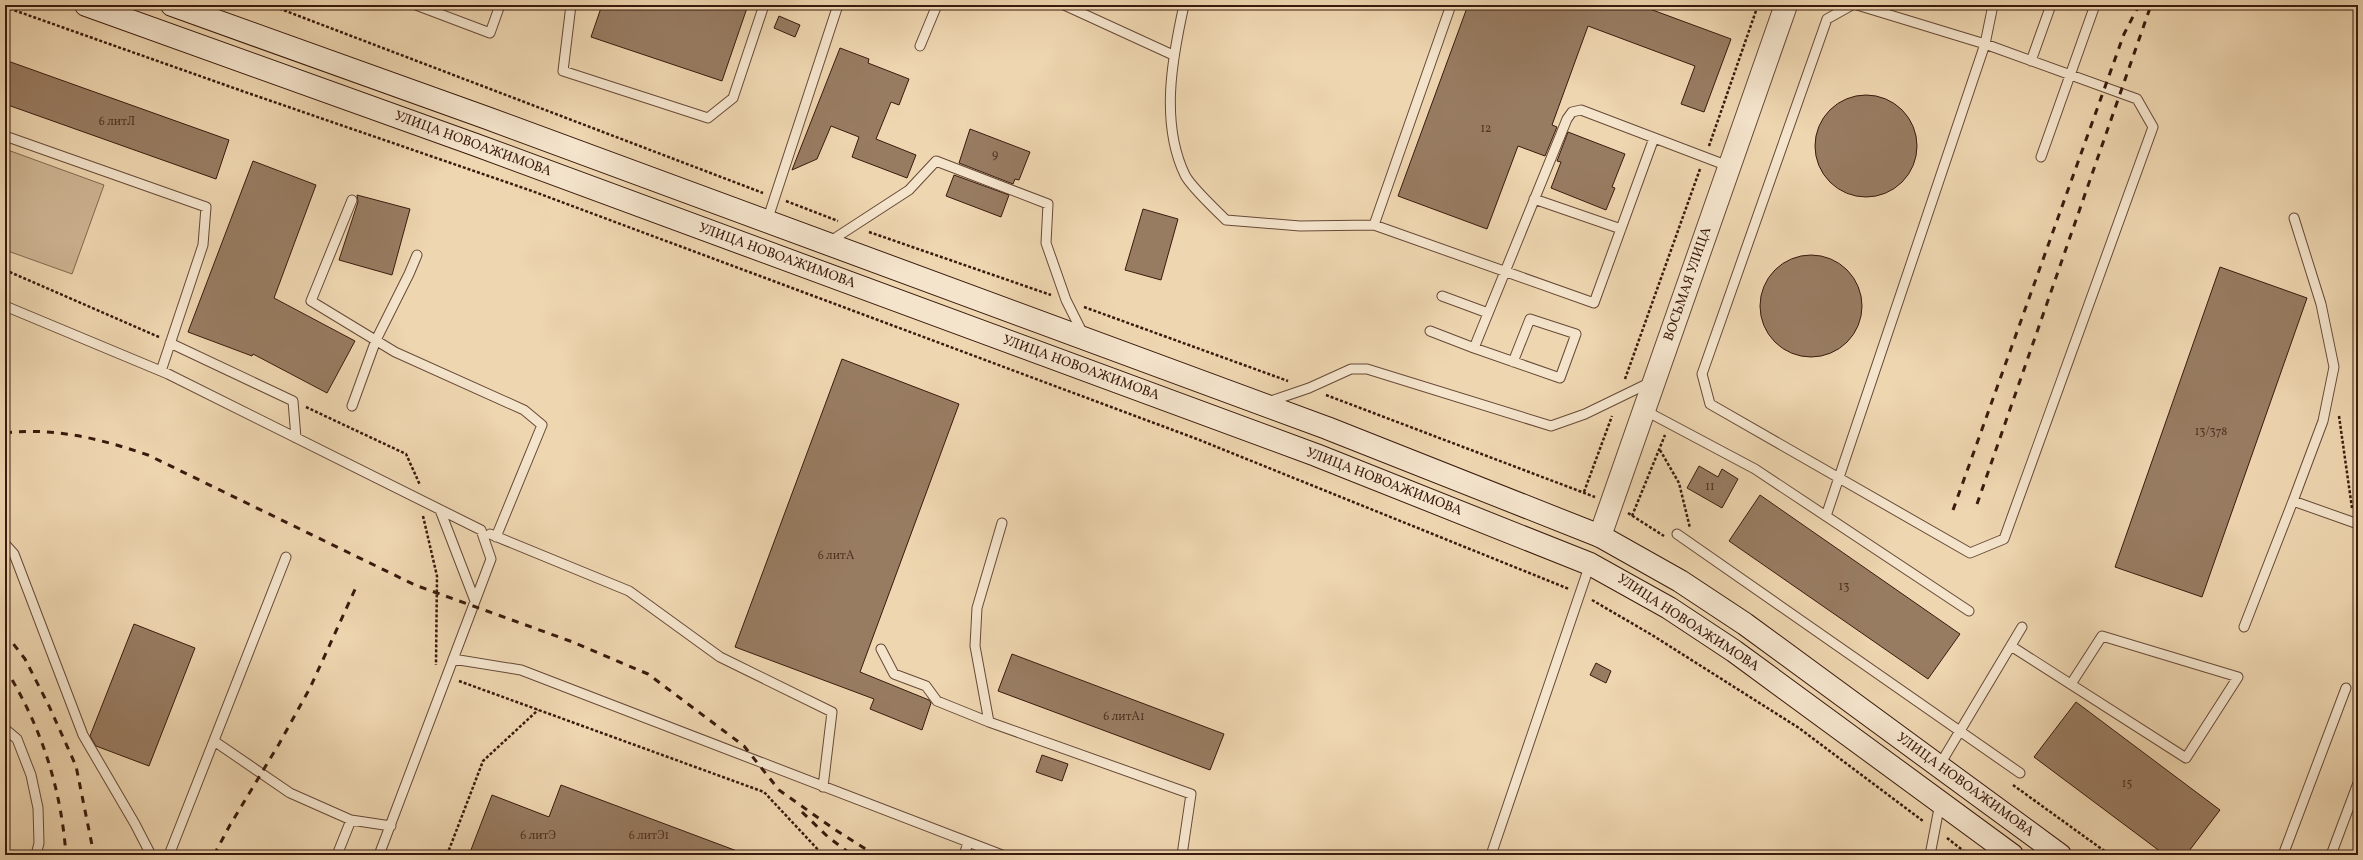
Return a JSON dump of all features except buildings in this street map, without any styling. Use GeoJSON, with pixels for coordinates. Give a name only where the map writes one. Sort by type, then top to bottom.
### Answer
{"type":"FeatureCollection","features":[{"type":"Feature","properties":{"kind":"main road","name":"УЛИЦА НОВОАЖИМОВА"},"geometry":{"type":"LineString","coordinates":[[86,5],[483,148],[1316,455],[1590,564],[1669,608],[1734,651],[2012,855]]}},
{"type":"Feature","properties":{"kind":"main road","name":"УЛИЦА НОВОАЖИМОВА"},"geometry":{"type":"LineString","coordinates":[[172,5],[767,221],[1263,404],[1600,536],[1680,581],[1745,624],[2060,855]]}},
{"type":"Feature","properties":{"kind":"main road","name":"ВОСЬМАЯ УЛИЦА"},"geometry":{"type":"LineString","coordinates":[[1590,564],[1656,379],[1728,166],[1786,5]]}},
{"type":"Feature","properties":{"kind":"lane"},"geometry":{"type":"LineString","coordinates":[[416,5],[490,33],[500,5]]}},
{"type":"Feature","properties":{"kind":"lane"},"geometry":{"type":"LineString","coordinates":[[571,5],[564,70],[708,118],[733,98],[764,5]]}},
{"type":"Feature","properties":{"kind":"lane"},"geometry":{"type":"LineString","coordinates":[[767,221],[838,5]]}},
{"type":"Feature","properties":{"kind":"lane"},"geometry":{"type":"LineString","coordinates":[[920,46],[937,5]]}},
{"type":"Feature","properties":{"kind":"lane"},"geometry":{"type":"LineString","coordinates":[[1064,5],[1173,55]]}},
{"type":"Feature","properties":{"kind":"lane"},"geometry":{"type":"LineString","coordinates":[[1184,5],[1173,55],[1171,134],[1185,177],[1226,220],[1300,226],[1374,225],[1594,303],[1654,138]]}},
{"type":"Feature","properties":{"kind":"lane"},"geometry":{"type":"LineString","coordinates":[[1374,225],[1451,5]]}},
{"type":"Feature","properties":{"kind":"lane"},"geometry":{"type":"LineString","coordinates":[[1852,5],[1827,19],[1702,374],[1710,404],[1838,480],[1970,553],[2004,539],[2153,127],[2137,99],[1985,44],[1857,5]]}},
{"type":"Feature","properties":{"kind":"lane"},"geometry":{"type":"LineString","coordinates":[[1826,516],[1985,44],[1992,5]]}},
{"type":"Feature","properties":{"kind":"lane"},"geometry":{"type":"LineString","coordinates":[[2031,61],[2051,5]]}},
{"type":"Feature","properties":{"kind":"lane"},"geometry":{"type":"LineString","coordinates":[[2041,157],[2095,5]]}},
{"type":"Feature","properties":{"kind":"lane"},"geometry":{"type":"LineString","coordinates":[[1474,348],[1567,119],[1572,112],[1581,110],[1728,166]]}},
{"type":"Feature","properties":{"kind":"lane"},"geometry":{"type":"LineString","coordinates":[[5,136],[206,206],[203,246],[161,371]]}},
{"type":"Feature","properties":{"kind":"lane"},"geometry":{"type":"LineString","coordinates":[[826,244],[909,190],[936,161],[1048,204],[1046,243],[1066,300],[1086,339]]}},
{"type":"Feature","properties":{"kind":"lane"},"geometry":{"type":"LineString","coordinates":[[1534,199],[1621,229]]}},
{"type":"Feature","properties":{"kind":"lane"},"geometry":{"type":"LineString","coordinates":[[352,200],[311,301],[395,352],[524,410],[542,425],[496,537]]}},
{"type":"Feature","properties":{"kind":"lane"},"geometry":{"type":"LineString","coordinates":[[2244,626],[2323,421],[2334,367],[2321,304],[2294,218]]}},
{"type":"Feature","properties":{"kind":"lane"},"geometry":{"type":"LineString","coordinates":[[352,406],[376,340],[409,274],[417,254]]}},
{"type":"Feature","properties":{"kind":"lane"},"geometry":{"type":"LineString","coordinates":[[1442,296],[1488,313]]}},
{"type":"Feature","properties":{"kind":"lane"},"geometry":{"type":"LineString","coordinates":[[5,306],[161,371],[496,537],[629,591],[720,657],[832,712],[823,787]]}},
{"type":"Feature","properties":{"kind":"lane"},"geometry":{"type":"LineString","coordinates":[[1430,331],[1474,348],[1513,362],[1560,378],[1576,334],[1530,319],[1513,362]]}},
{"type":"Feature","properties":{"kind":"lane"},"geometry":{"type":"LineString","coordinates":[[170,342],[293,401],[296,438]]}},
{"type":"Feature","properties":{"kind":"lane"},"geometry":{"type":"LineString","coordinates":[[1263,404],[1308,388],[1351,369],[1367,369],[1551,426],[1584,414],[1656,379]]}},
{"type":"Feature","properties":{"kind":"lane"},"geometry":{"type":"LineString","coordinates":[[1644,410],[1755,470],[1969,611]]}},
{"type":"Feature","properties":{"kind":"lane"},"geometry":{"type":"LineString","coordinates":[[2293,501],[2356,523]]}},
{"type":"Feature","properties":{"kind":"lane"},"geometry":{"type":"LineString","coordinates":[[440,510],[475,601]]}},
{"type":"Feature","properties":{"kind":"lane"},"geometry":{"type":"LineString","coordinates":[[989,722],[975,646],[977,608],[1002,523]]}},
{"type":"Feature","properties":{"kind":"lane"},"geometry":{"type":"LineString","coordinates":[[379,855],[491,559],[481,530]]}},
{"type":"Feature","properties":{"kind":"lane"},"geometry":{"type":"LineString","coordinates":[[1677,534],[2020,773]]}},
{"type":"Feature","properties":{"kind":"lane"},"geometry":{"type":"LineString","coordinates":[[5,544],[14,554],[83,735],[135,824],[151,855]]}},
{"type":"Feature","properties":{"kind":"lane"},"geometry":{"type":"LineString","coordinates":[[169,855],[286,557]]}},
{"type":"Feature","properties":{"kind":"lane"},"geometry":{"type":"LineString","coordinates":[[1491,855],[1590,564]]}},
{"type":"Feature","properties":{"kind":"lane"},"geometry":{"type":"LineString","coordinates":[[1939,766],[2022,627]]}},
{"type":"Feature","properties":{"kind":"lane"},"geometry":{"type":"LineString","coordinates":[[2011,646],[2186,758],[2238,677],[2102,636],[2071,684]]}},
{"type":"Feature","properties":{"kind":"lane"},"geometry":{"type":"LineString","coordinates":[[881,649],[894,674],[926,686],[937,702],[1191,794],[1182,855]]}},
{"type":"Feature","properties":{"kind":"lane"},"geometry":{"type":"LineString","coordinates":[[453,659],[521,670],[1002,855]]}},
{"type":"Feature","properties":{"kind":"lane"},"geometry":{"type":"LineString","coordinates":[[2282,855],[2346,688]]}},
{"type":"Feature","properties":{"kind":"lane"},"geometry":{"type":"LineString","coordinates":[[5,729],[17,739],[31,775],[38,808],[39,843],[36,855]]}},
{"type":"Feature","properties":{"kind":"lane"},"geometry":{"type":"LineString","coordinates":[[214,742],[290,793],[351,820],[390,826]]}},
{"type":"Feature","properties":{"kind":"lane"},"geometry":{"type":"LineString","coordinates":[[2331,855],[2358,783]]}},
{"type":"Feature","properties":{"kind":"lane"},"geometry":{"type":"LineString","coordinates":[[1930,855],[1940,802]]}},
{"type":"Feature","properties":{"kind":"lane"},"geometry":{"type":"LineString","coordinates":[[337,855],[351,820]]}},
{"type":"Feature","properties":{"kind":"lane"},"geometry":{"type":"LineString","coordinates":[[964,855],[968,843]]}},
{"type":"Feature","properties":{"kind":"path"},"geometry":{"type":"LineString","coordinates":[[1584,493],[1758,5]]}},
{"type":"Feature","properties":{"kind":"path"},"geometry":{"type":"LineString","coordinates":[[5,7],[237,90],[532,191],[1198,439],[1580,594],[1652,635],[1799,728],[1969,855]]}},
{"type":"Feature","properties":{"kind":"path"},"geometry":{"type":"LineString","coordinates":[[5,270],[170,342]]}},
{"type":"Feature","properties":{"kind":"path"},"geometry":{"type":"LineString","coordinates":[[2330,389],[2337,404],[2356,523],[2358,554]]}},
{"type":"Feature","properties":{"kind":"path"},"geometry":{"type":"LineString","coordinates":[[293,401],[406,454],[421,488],[423,519],[437,576],[436,671],[538,710],[764,792],[823,855]]}},
{"type":"Feature","properties":{"kind":"path"},"geometry":{"type":"LineString","coordinates":[[1632,516],[1660,450],[1669,424]]}},
{"type":"Feature","properties":{"kind":"path"},"geometry":{"type":"LineString","coordinates":[[1660,450],[1679,483],[1694,546]]}},
{"type":"Feature","properties":{"kind":"path"},"geometry":{"type":"LineString","coordinates":[[447,855],[483,761],[538,710]]}},
{"type":"Feature","properties":{"kind":"shaded area"},"geometry":{"type":"Polygon","coordinates":[[[5,149],[104,185],[72,274],[5,250],[5,149]]]}},
{"type":"Feature","properties":{"kind":"railway"},"geometry":{"type":"LineString","coordinates":[[1953,510],[2124,34],[2139,5]]}},
{"type":"Feature","properties":{"kind":"railway"},"geometry":{"type":"LineString","coordinates":[[1977,504],[2151,5]]}},
{"type":"Feature","properties":{"kind":"railway"},"geometry":{"type":"LineString","coordinates":[[5,433],[60,433],[95,439],[148,455],[415,585],[570,641],[648,674],[744,746],[779,790],[834,829],[875,855]]}},
{"type":"Feature","properties":{"kind":"railway"},"geometry":{"type":"LineString","coordinates":[[214,855],[310,688],[357,585]]}},
{"type":"Feature","properties":{"kind":"railway"},"geometry":{"type":"LineString","coordinates":[[5,633],[25,659],[49,706],[76,766],[94,855]]}},
{"type":"Feature","properties":{"kind":"railway"},"geometry":{"type":"LineString","coordinates":[[5,668],[29,712],[47,758],[59,805],[66,855]]}},
{"type":"Feature","properties":{"kind":"railway"},"geometry":{"type":"LineString","coordinates":[[802,812],[828,837],[852,855]]}}]}
